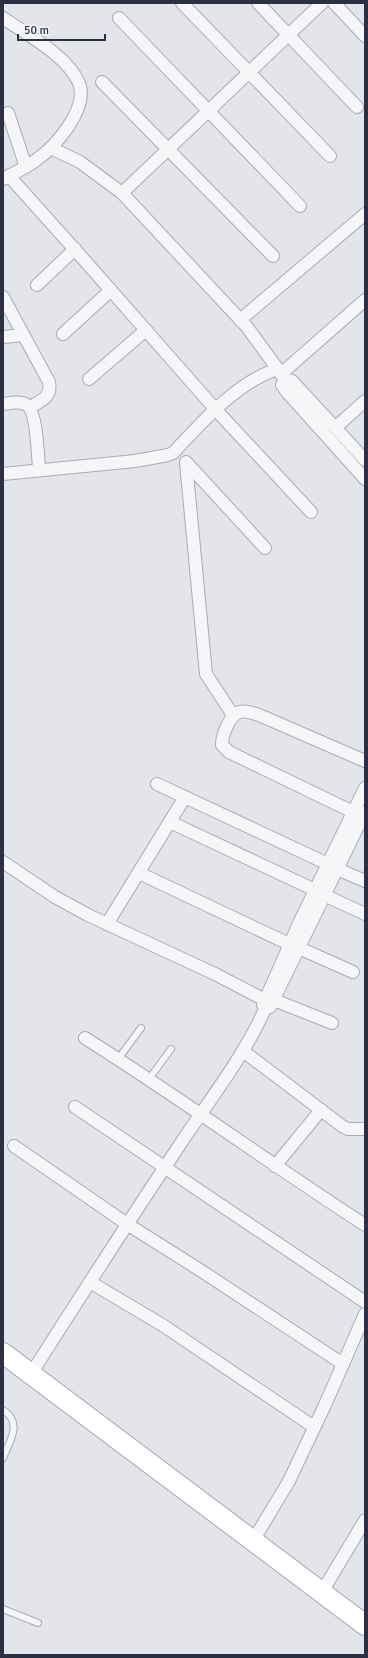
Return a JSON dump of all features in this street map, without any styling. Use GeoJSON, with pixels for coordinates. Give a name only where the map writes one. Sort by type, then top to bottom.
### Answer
{"type":"FeatureCollection","features":[{"type":"Feature","properties":{"kind":"main road"},"geometry":{"type":"LineString","coordinates":[[3,1353],[365,1625]]}},
{"type":"Feature","properties":{"kind":"street"},"geometry":{"type":"LineString","coordinates":[[182,3],[330,156]]}},
{"type":"Feature","properties":{"kind":"street"},"geometry":{"type":"LineString","coordinates":[[258,3],[357,107]]}},
{"type":"Feature","properties":{"kind":"street"},"geometry":{"type":"LineString","coordinates":[[122,194],[322,3]]}},
{"type":"Feature","properties":{"kind":"street"},"geometry":{"type":"LineString","coordinates":[[334,3],[365,36]]}},
{"type":"Feature","properties":{"kind":"street"},"geometry":{"type":"LineString","coordinates":[[3,18],[63,61],[79,82],[81,91],[76,114],[60,138],[51,148],[26,167],[6,178],[75,250],[216,410],[311,512]]}},
{"type":"Feature","properties":{"kind":"street"},"geometry":{"type":"LineString","coordinates":[[118,18],[300,206]]}},
{"type":"Feature","properties":{"kind":"street"},"geometry":{"type":"LineString","coordinates":[[102,82],[273,256]]}},
{"type":"Feature","properties":{"kind":"street"},"geometry":{"type":"LineString","coordinates":[[8,113],[26,167]]}},
{"type":"Feature","properties":{"kind":"street"},"geometry":{"type":"LineString","coordinates":[[51,148],[80,162],[122,194],[240,320],[265,350],[281,374],[292,381],[365,460]]}},
{"type":"Feature","properties":{"kind":"street"},"geometry":{"type":"LineString","coordinates":[[240,320],[365,214]]}},
{"type":"Feature","properties":{"kind":"street"},"geometry":{"type":"LineString","coordinates":[[37,284],[75,250]]}},
{"type":"Feature","properties":{"kind":"street"},"geometry":{"type":"LineString","coordinates":[[63,334],[111,290]]}},
{"type":"Feature","properties":{"kind":"street"},"geometry":{"type":"LineString","coordinates":[[3,297],[46,376],[50,388],[47,397],[30,407]]}},
{"type":"Feature","properties":{"kind":"street"},"geometry":{"type":"LineString","coordinates":[[3,474],[168,456],[216,410],[249,382],[263,374],[281,374],[365,300]]}},
{"type":"Feature","properties":{"kind":"street"},"geometry":{"type":"LineString","coordinates":[[89,379],[146,330]]}},
{"type":"Feature","properties":{"kind":"street"},"geometry":{"type":"LineString","coordinates":[[3,337],[23,335]]}},
{"type":"Feature","properties":{"kind":"street"},"geometry":{"type":"LineString","coordinates":[[281,374],[282,386],[365,479]]}},
{"type":"Feature","properties":{"kind":"street"},"geometry":{"type":"LineString","coordinates":[[336,427],[365,401]]}},
{"type":"Feature","properties":{"kind":"street"},"geometry":{"type":"LineString","coordinates":[[3,404],[19,403],[26,404],[30,407],[34,421],[40,470]]}},
{"type":"Feature","properties":{"kind":"street"},"geometry":{"type":"LineString","coordinates":[[175,450],[265,548]]}},
{"type":"Feature","properties":{"kind":"street"},"geometry":{"type":"LineString","coordinates":[[186,463],[206,674],[233,715]]}},
{"type":"Feature","properties":{"kind":"street"},"geometry":{"type":"LineString","coordinates":[[362,814],[229,752],[222,744],[222,740],[233,715],[241,711],[253,712],[365,761]]}},
{"type":"Feature","properties":{"kind":"street"},"geometry":{"type":"LineString","coordinates":[[158,784],[365,881]]}},
{"type":"Feature","properties":{"kind":"street"},"geometry":{"type":"LineString","coordinates":[[31,1374],[127,1224],[253,1035],[333,866],[362,814],[365,788]]}},
{"type":"Feature","properties":{"kind":"street"},"geometry":{"type":"LineString","coordinates":[[108,924],[185,797]]}},
{"type":"Feature","properties":{"kind":"street"},"geometry":{"type":"LineString","coordinates":[[170,822],[365,914]]}},
{"type":"Feature","properties":{"kind":"street"},"geometry":{"type":"LineString","coordinates":[[3,862],[55,897],[108,924],[215,974],[268,1003],[332,1023]]}},
{"type":"Feature","properties":{"kind":"street"},"geometry":{"type":"LineString","coordinates":[[139,873],[294,946],[354,972]]}},
{"type":"Feature","properties":{"kind":"street"},"geometry":{"type":"LineString","coordinates":[[85,1038],[149,1079],[275,1166],[365,1225]]}},
{"type":"Feature","properties":{"kind":"street"},"geometry":{"type":"LineString","coordinates":[[243,1051],[348,1129],[365,1129]]}},
{"type":"Feature","properties":{"kind":"street"},"geometry":{"type":"LineString","coordinates":[[75,1107],[165,1169],[365,1302]]}},
{"type":"Feature","properties":{"kind":"street"},"geometry":{"type":"LineString","coordinates":[[275,1166],[321,1110]]}},
{"type":"Feature","properties":{"kind":"street"},"geometry":{"type":"LineString","coordinates":[[14,1146],[127,1224],[343,1364]]}},
{"type":"Feature","properties":{"kind":"street"},"geometry":{"type":"LineString","coordinates":[[90,1282],[164,1326],[314,1428]]}},
{"type":"Feature","properties":{"kind":"street"},"geometry":{"type":"LineString","coordinates":[[253,1541],[289,1480],[365,1314]]}},
{"type":"Feature","properties":{"kind":"street"},"geometry":{"type":"LineString","coordinates":[[322,1592],[365,1520]]}},
{"type":"Feature","properties":{"kind":"lane"},"geometry":{"type":"LineString","coordinates":[[118,1059],[141,1028]]}},
{"type":"Feature","properties":{"kind":"lane"},"geometry":{"type":"LineString","coordinates":[[149,1079],[171,1049]]}},
{"type":"Feature","properties":{"kind":"lane"},"geometry":{"type":"LineString","coordinates":[[3,1410],[12,1418],[14,1422],[12,1435],[3,1458]]}},
{"type":"Feature","properties":{"kind":"lane"},"geometry":{"type":"LineString","coordinates":[[3,1609],[38,1623]]}}]}
